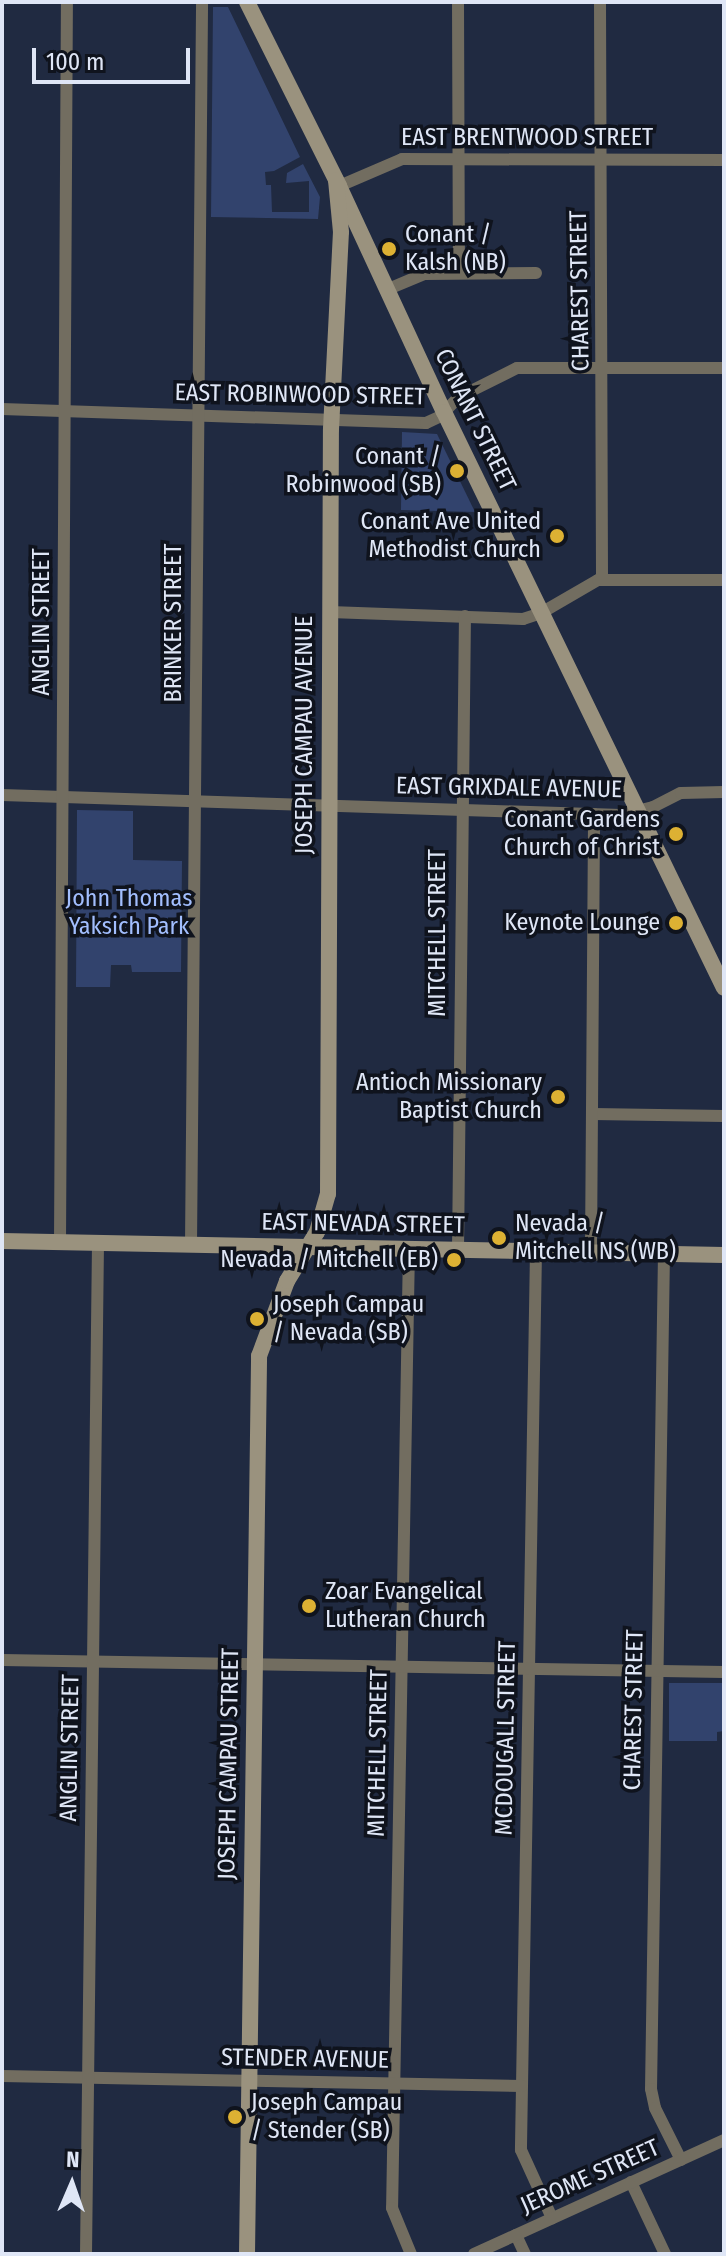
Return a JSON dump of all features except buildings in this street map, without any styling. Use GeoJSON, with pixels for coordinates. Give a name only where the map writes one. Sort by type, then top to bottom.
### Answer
{"type":"FeatureCollection","features":[{"type":"Feature","properties":{"kind":"street","name":"ANGLIN STREET"},"geometry":{"type":"LineString","coordinates":[[60,1242],[67,2]]}},
{"type":"Feature","properties":{"kind":"street","name":"BRINKER STREET"},"geometry":{"type":"LineString","coordinates":[[191,1245],[202,2]]}},
{"type":"Feature","properties":{"kind":"street","name":"CONANT STREET"},"geometry":{"type":"LineString","coordinates":[[247,2],[724,988]]}},
{"type":"Feature","properties":{"kind":"street"},"geometry":{"type":"LineString","coordinates":[[458,2],[459,273]]}},
{"type":"Feature","properties":{"kind":"street","name":"CHAREST STREET"},"geometry":{"type":"LineString","coordinates":[[600,2],[602,580]]}},
{"type":"Feature","properties":{"kind":"street","name":"EAST BRENTWOOD STREET"},"geometry":{"type":"LineString","coordinates":[[337,184],[396,159],[724,160]]}},
{"type":"Feature","properties":{"kind":"street","name":"JOSEPH CAMPAU AVENUE"},"geometry":{"type":"LineString","coordinates":[[287,1281],[309,1247],[325,1210],[328,1194],[331,420],[341,232],[337,184]]}},
{"type":"Feature","properties":{"kind":"street"},"geometry":{"type":"LineString","coordinates":[[386,290],[424,274],[536,273]]}},
{"type":"Feature","properties":{"kind":"street","name":"EAST ROBINWOOD STREET"},"geometry":{"type":"LineString","coordinates":[[2,409],[426,423],[444,412],[459,397],[517,368],[724,368]]}},
{"type":"Feature","properties":{"kind":"street"},"geometry":{"type":"LineString","coordinates":[[330,612],[523,619],[541,613],[591,582],[724,580]]}},
{"type":"Feature","properties":{"kind":"street","name":"MITCHELL STREET"},"geometry":{"type":"LineString","coordinates":[[458,1250],[464,616]]}},
{"type":"Feature","properties":{"kind":"street","name":"EAST GRIXDALE AVENUE"},"geometry":{"type":"LineString","coordinates":[[2,795],[594,814],[638,811],[681,793],[724,792]]}},
{"type":"Feature","properties":{"kind":"street"},"geometry":{"type":"LineString","coordinates":[[591,1252],[594,814]]}},
{"type":"Feature","properties":{"kind":"street"},"geometry":{"type":"LineString","coordinates":[[593,1114],[724,1116]]}},
{"type":"Feature","properties":{"kind":"street","name":"EAST NEVADA STREET"},"geometry":{"type":"LineString","coordinates":[[2,1241],[724,1255]]}},
{"type":"Feature","properties":{"kind":"street","name":"ANGLIN STREET"},"geometry":{"type":"LineString","coordinates":[[86,2254],[98,1243]]}},
{"type":"Feature","properties":{"kind":"street","name":"MITCHELL STREET"},"geometry":{"type":"LineString","coordinates":[[409,1248],[392,2208],[411,2254]]}},
{"type":"Feature","properties":{"kind":"street","name":"MCDOUGALL STREET"},"geometry":{"type":"LineString","coordinates":[[536,1251],[522,2157],[552,2218]]}},
{"type":"Feature","properties":{"kind":"street","name":"CHAREST STREET"},"geometry":{"type":"LineString","coordinates":[[664,1253],[651,2089],[655,2108],[681,2160]]}},
{"type":"Feature","properties":{"kind":"street","name":"JOSEPH CAMPAU STREET"},"geometry":{"type":"LineString","coordinates":[[247,2254],[259,1356],[287,1281]]}},
{"type":"Feature","properties":{"kind":"street"},"geometry":{"type":"LineString","coordinates":[[2,1660],[724,1672]]}},
{"type":"Feature","properties":{"kind":"street","name":"STENDER AVENUE"},"geometry":{"type":"LineString","coordinates":[[2,2076],[522,2086]]}},
{"type":"Feature","properties":{"kind":"street","name":"JEROME STREET"},"geometry":{"type":"LineString","coordinates":[[474,2254],[724,2140]]}},
{"type":"Feature","properties":{"kind":"street"},"geometry":{"type":"LineString","coordinates":[[631,2182],[665,2254]]}},
{"type":"Feature","properties":{"kind":"street"},"geometry":{"type":"LineString","coordinates":[[516,2235],[525,2254]]}},
{"type":"Feature","properties":{"kind":"green space"},"geometry":{"type":"Polygon","coordinates":[[[213,7],[228,7],[300,157],[274,171],[265,172],[266,185],[271,185],[272,212],[309,212],[309,181],[286,183],[287,173],[303,164],[320,197],[318,219],[211,217],[213,7]]]}},
{"type":"Feature","properties":{"kind":"green space"},"geometry":{"type":"Polygon","coordinates":[[[402,432],[437,434],[475,512],[401,510],[402,432]]]}},
{"type":"Feature","properties":{"kind":"green space","name":"John Thomas Yaksich Park"},"geometry":{"type":"Polygon","coordinates":[[[77,810],[133,811],[133,860],[182,861],[181,972],[132,972],[131,965],[111,965],[110,987],[76,987],[77,810]]]}},
{"type":"Feature","properties":{"kind":"green space"},"geometry":{"type":"Polygon","coordinates":[[[669,1683],[724,1683],[724,1731],[717,1732],[717,1741],[669,1741],[669,1683]]]}},
{"type":"Feature","properties":{"kind":"place","name":"Conant / Kalsh (NB)"},"geometry":{"type":"Point","coordinates":[389,249]}},
{"type":"Feature","properties":{"kind":"place","name":"Conant / Robinwood (SB)"},"geometry":{"type":"Point","coordinates":[457,471]}},
{"type":"Feature","properties":{"kind":"place","name":"Conant Ave United Methodist Church"},"geometry":{"type":"Point","coordinates":[557,536]}},
{"type":"Feature","properties":{"kind":"place","name":"Conant Gardens Church of Christ"},"geometry":{"type":"Point","coordinates":[676,834]}},
{"type":"Feature","properties":{"kind":"place","name":"Keynote Lounge"},"geometry":{"type":"Point","coordinates":[676,923]}},
{"type":"Feature","properties":{"kind":"place","name":"Antioch Missionary Baptist Church"},"geometry":{"type":"Point","coordinates":[558,1097]}},
{"type":"Feature","properties":{"kind":"place","name":"Nevada / Mitchell NS (WB)"},"geometry":{"type":"Point","coordinates":[499,1238]}},
{"type":"Feature","properties":{"kind":"place","name":"Nevada / Mitchell (EB)"},"geometry":{"type":"Point","coordinates":[454,1260]}},
{"type":"Feature","properties":{"kind":"place","name":"Joseph Campau / Nevada (SB)"},"geometry":{"type":"Point","coordinates":[257,1319]}},
{"type":"Feature","properties":{"kind":"place","name":"Zoar Evangelical Lutheran Church"},"geometry":{"type":"Point","coordinates":[309,1606]}},
{"type":"Feature","properties":{"kind":"place","name":"Joseph Campau / Stender (SB)"},"geometry":{"type":"Point","coordinates":[235,2117]}}]}
